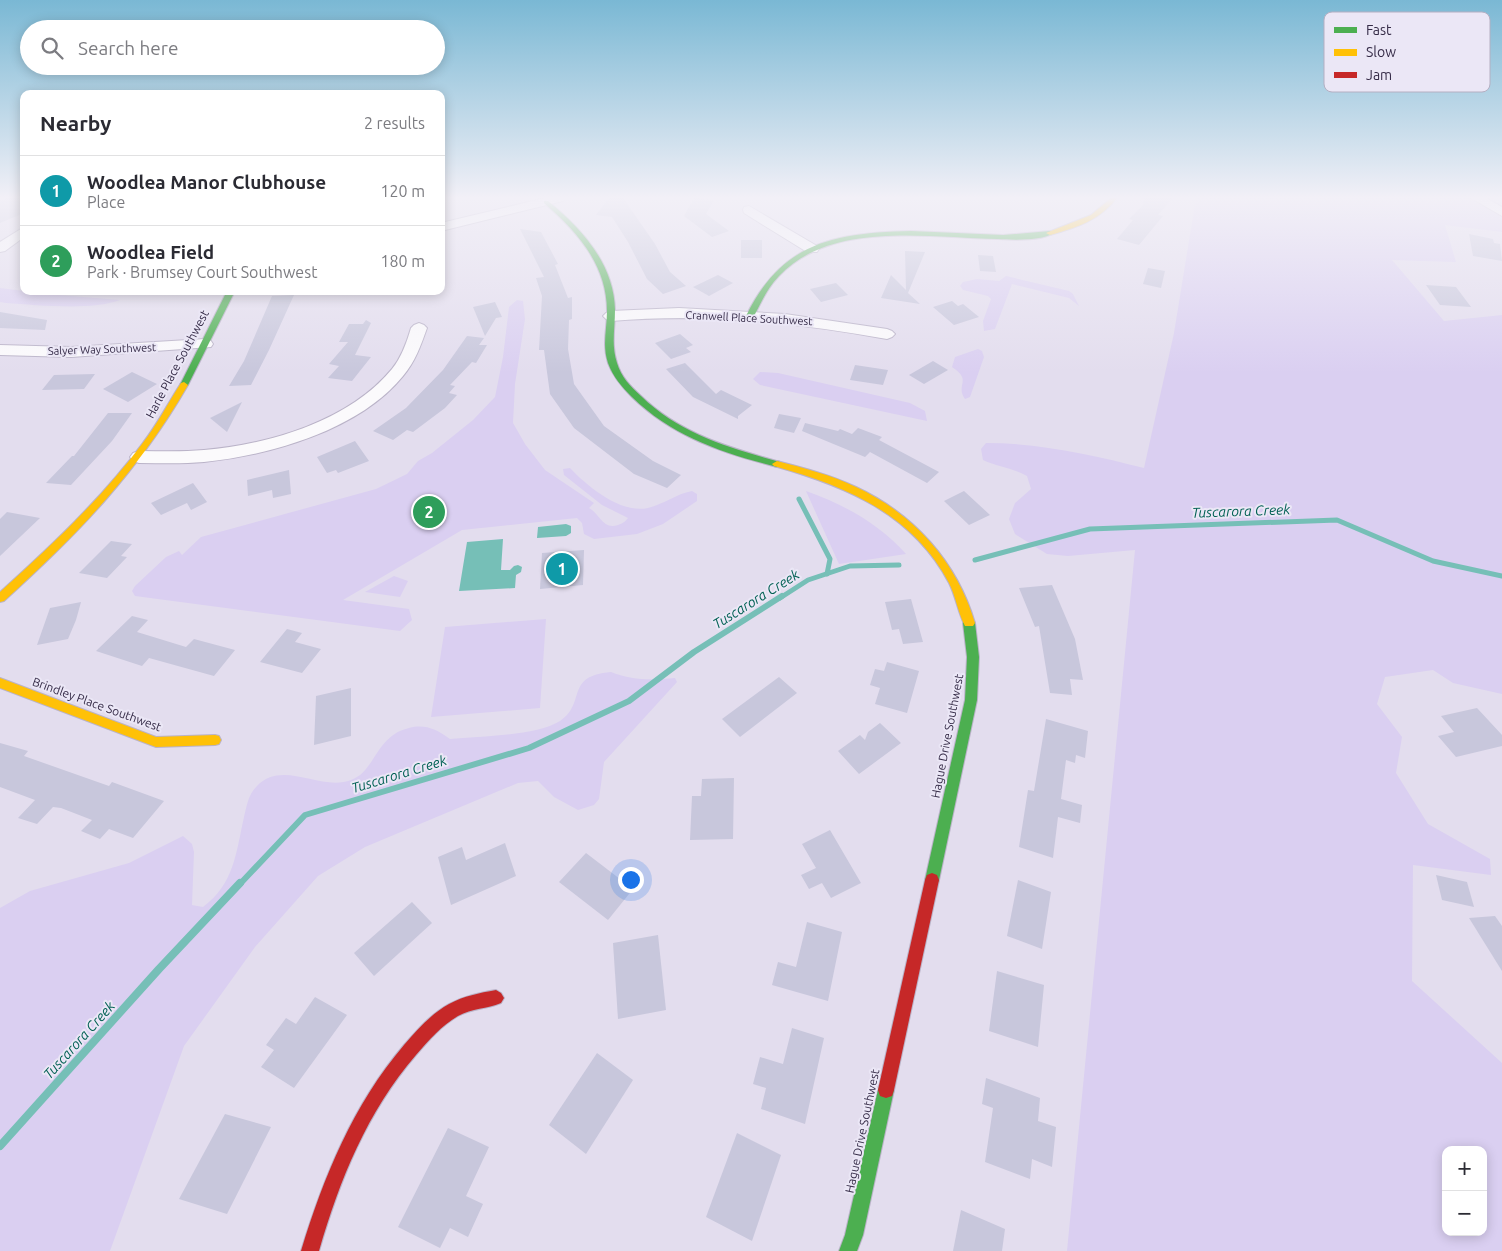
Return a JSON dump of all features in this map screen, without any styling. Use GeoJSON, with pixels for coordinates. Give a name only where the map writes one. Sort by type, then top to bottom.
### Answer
{"type":"FeatureCollection","features":[{"type":"Feature","properties":{"kind":"street","name":"Hague Drive Southwest"},"geometry":{"type":"LineString","coordinates":[[596,256],[603,272],[610,298],[610,358],[625,384],[640,402],[662,420],[699,441],[823,478],[852,489],[885,507],[941,561],[957,585],[970,624],[974,670],[971,700],[854,1235],[848,1251]]}},
{"type":"Feature","properties":{"kind":"street"},"geometry":{"type":"LineString","coordinates":[[750,316],[755,300],[767,281],[783,266],[799,256]]}},
{"type":"Feature","properties":{"kind":"street","name":"Harle Place Southwest"},"geometry":{"type":"LineString","coordinates":[[0,598],[36,568],[83,522],[139,457],[173,405],[228,295]]}},
{"type":"Feature","properties":{"kind":"street","name":"Cranwell Place Southwest"},"geometry":{"type":"LineString","coordinates":[[611,316],[668,314],[750,316],[824,322],[886,334]]}},
{"type":"Feature","properties":{"kind":"street"},"geometry":{"type":"LineString","coordinates":[[139,457],[187,458],[238,451],[272,444],[332,420],[371,396],[396,374],[413,347],[419,328]]}},
{"type":"Feature","properties":{"kind":"street","name":"Salyer Way Southwest"},"geometry":{"type":"LineString","coordinates":[[0,350],[81,352],[205,344]]}},
{"type":"Feature","properties":{"kind":"street","name":"Brindley Place Southwest"},"geometry":{"type":"LineString","coordinates":[[0,683],[156,742],[215,740]]}},
{"type":"Feature","properties":{"kind":"street"},"geometry":{"type":"LineString","coordinates":[[310,1251],[323,1204],[342,1155],[364,1114],[391,1072],[417,1041],[442,1016],[465,1004],[496,998]]}},
{"type":"Feature","properties":{"kind":"shaded area"},"geometry":{"type":"Polygon","coordinates":[[[1186,256],[1454,256],[1456,262],[1392,260],[1444,321],[1502,315],[1502,694],[1453,683],[1433,670],[1385,677],[1377,704],[1402,737],[1396,773],[1428,824],[1490,859],[1491,875],[1413,865],[1412,981],[1502,1063],[1502,1251],[1067,1251],[1135,550],[1068,556],[1047,554],[1015,534],[1009,519],[1015,503],[1031,489],[1027,476],[983,460],[981,449],[986,443],[1046,447],[1086,454],[1144,468],[1174,333],[1186,256]]]}},
{"type":"Feature","properties":{"kind":"shaded area"},"geometry":{"type":"Polygon","coordinates":[[[1006,276],[1069,291],[1073,294],[1079,306],[1069,298],[1012,284],[995,329],[984,331],[983,321],[991,299],[988,296],[963,290],[960,286],[963,282],[977,279],[999,281],[1006,276]]]}},
{"type":"Feature","properties":{"kind":"shaded area"},"geometry":{"type":"Polygon","coordinates":[[[0,288],[20,291],[20,295],[59,295],[120,300],[80,306],[48,306],[0,302],[0,288]]]}},
{"type":"Feature","properties":{"kind":"shaded area"},"geometry":{"type":"Polygon","coordinates":[[[517,300],[523,301],[525,319],[515,384],[513,423],[525,444],[545,470],[594,503],[589,508],[605,523],[613,526],[624,522],[628,518],[602,505],[564,475],[563,469],[570,468],[595,491],[627,507],[648,508],[692,491],[697,494],[697,501],[663,524],[637,534],[594,539],[584,534],[582,523],[577,518],[462,530],[343,600],[409,609],[412,620],[400,631],[135,596],[132,591],[135,586],[166,557],[179,551],[182,555],[201,537],[376,489],[407,474],[418,461],[432,453],[473,420],[495,397],[503,357],[509,307],[517,300]]]}},
{"type":"Feature","properties":{"kind":"shaded area"},"geometry":{"type":"Polygon","coordinates":[[[978,349],[982,351],[984,357],[970,397],[965,399],[962,394],[963,379],[952,367],[955,357],[978,349]]]}},
{"type":"Feature","properties":{"kind":"shaded area"},"geometry":{"type":"Polygon","coordinates":[[[760,372],[778,373],[910,403],[925,411],[927,421],[760,385],[753,379],[760,372]]]}},
{"type":"Feature","properties":{"kind":"shaded area"},"geometry":{"type":"Polygon","coordinates":[[[806,491],[834,502],[860,516],[884,533],[906,554],[839,564],[806,491]]]}},
{"type":"Feature","properties":{"kind":"shaded area"},"geometry":{"type":"Polygon","coordinates":[[[566,524],[571,526],[571,533],[566,536],[537,538],[538,527],[566,524]]]}},
{"type":"Feature","properties":{"kind":"shaded area"},"geometry":{"type":"Polygon","coordinates":[[[503,539],[501,570],[510,570],[518,565],[522,567],[521,572],[516,575],[515,588],[459,591],[467,542],[503,539]]]}},
{"type":"Feature","properties":{"kind":"shaded area"},"geometry":{"type":"Polygon","coordinates":[[[394,576],[408,581],[400,597],[365,592],[394,576]]]}},
{"type":"Feature","properties":{"kind":"shaded area"},"geometry":{"type":"Polygon","coordinates":[[[546,619],[540,708],[431,717],[445,627],[546,619]]]}},
{"type":"Feature","properties":{"kind":"shaded area"},"geometry":{"type":"Polygon","coordinates":[[[611,672],[643,679],[675,678],[677,682],[604,762],[599,799],[594,805],[578,810],[554,797],[538,781],[518,783],[365,847],[318,876],[255,947],[184,1046],[110,1251],[0,1251],[0,908],[30,891],[129,863],[183,836],[192,844],[194,852],[192,905],[203,907],[213,898],[227,878],[236,855],[250,797],[254,789],[267,778],[278,775],[290,775],[339,783],[351,780],[359,776],[366,769],[389,738],[409,728],[430,728],[450,739],[523,732],[550,726],[568,714],[581,685],[587,679],[611,672]]]}},
{"type":"Feature","properties":{"kind":"building"},"geometry":{"type":"Polygon","coordinates":[[[534,256],[554,256],[558,264],[555,265],[568,298],[572,297],[572,319],[569,320],[568,349],[574,384],[604,426],[653,461],[681,475],[667,488],[634,474],[574,428],[550,394],[544,350],[539,350],[542,296],[536,278],[544,277],[534,256]]]}},
{"type":"Feature","properties":{"kind":"building"},"geometry":{"type":"Polygon","coordinates":[[[635,256],[662,256],[670,272],[686,286],[663,294],[647,279],[635,256]]]}},
{"type":"Feature","properties":{"kind":"building"},"geometry":{"type":"Polygon","coordinates":[[[741,256],[762,256],[762,258],[741,258],[741,256]]]}},
{"type":"Feature","properties":{"kind":"building"},"geometry":{"type":"Polygon","coordinates":[[[905,256],[923,256],[908,293],[920,304],[881,298],[891,275],[906,290],[905,256]]]}},
{"type":"Feature","properties":{"kind":"building"},"geometry":{"type":"Polygon","coordinates":[[[978,256],[993,256],[996,272],[980,271],[978,256]]]}},
{"type":"Feature","properties":{"kind":"building"},"geometry":{"type":"Polygon","coordinates":[[[1475,256],[1501,256],[1502,261],[1475,256]]]}},
{"type":"Feature","properties":{"kind":"building"},"geometry":{"type":"Polygon","coordinates":[[[1148,268],[1165,271],[1161,288],[1143,284],[1148,268]]]}},
{"type":"Feature","properties":{"kind":"building"},"geometry":{"type":"Polygon","coordinates":[[[718,275],[733,283],[709,296],[693,287],[718,275]]]}},
{"type":"Feature","properties":{"kind":"building"},"geometry":{"type":"Polygon","coordinates":[[[836,283],[848,295],[821,302],[810,289],[836,283]]]}},
{"type":"Feature","properties":{"kind":"building"},"geometry":{"type":"Polygon","coordinates":[[[1426,285],[1456,287],[1471,307],[1440,305],[1426,285]]]}},
{"type":"Feature","properties":{"kind":"building"},"geometry":{"type":"Polygon","coordinates":[[[294,295],[251,385],[229,386],[244,361],[272,296],[294,295]]]}},
{"type":"Feature","properties":{"kind":"building"},"geometry":{"type":"Polygon","coordinates":[[[952,301],[958,306],[963,304],[979,317],[954,325],[933,307],[952,301]]]}},
{"type":"Feature","properties":{"kind":"building"},"geometry":{"type":"Polygon","coordinates":[[[495,302],[502,317],[496,318],[485,336],[473,307],[495,302]]]}},
{"type":"Feature","properties":{"kind":"building"},"geometry":{"type":"Polygon","coordinates":[[[0,312],[47,320],[45,330],[0,328],[0,312]]]}},
{"type":"Feature","properties":{"kind":"building"},"geometry":{"type":"Polygon","coordinates":[[[366,320],[371,323],[355,355],[371,357],[352,381],[328,378],[339,366],[329,364],[348,342],[339,342],[349,324],[363,324],[366,320]]]}},
{"type":"Feature","properties":{"kind":"building"},"geometry":{"type":"Polygon","coordinates":[[[680,334],[693,345],[686,348],[691,352],[671,359],[655,343],[680,334]]]}},
{"type":"Feature","properties":{"kind":"building"},"geometry":{"type":"Polygon","coordinates":[[[467,336],[484,338],[479,345],[487,345],[476,363],[472,362],[450,385],[455,386],[449,393],[457,395],[445,408],[413,432],[407,430],[393,440],[373,431],[406,408],[443,370],[467,336]]]}},
{"type":"Feature","properties":{"kind":"building"},"geometry":{"type":"Polygon","coordinates":[[[933,361],[948,370],[924,384],[909,375],[933,361]]]}},
{"type":"Feature","properties":{"kind":"building"},"geometry":{"type":"Polygon","coordinates":[[[685,363],[716,394],[721,390],[752,405],[738,416],[738,419],[693,397],[666,369],[685,363]]]}},
{"type":"Feature","properties":{"kind":"building"},"geometry":{"type":"Polygon","coordinates":[[[855,365],[888,370],[883,385],[850,380],[855,365]]]}},
{"type":"Feature","properties":{"kind":"building"},"geometry":{"type":"Polygon","coordinates":[[[132,372],[157,384],[128,402],[103,389],[132,372]]]}},
{"type":"Feature","properties":{"kind":"building"},"geometry":{"type":"Polygon","coordinates":[[[95,374],[84,389],[42,390],[54,375],[95,374]]]}},
{"type":"Feature","properties":{"kind":"building"},"geometry":{"type":"Polygon","coordinates":[[[242,402],[227,432],[210,418],[242,402]]]}},
{"type":"Feature","properties":{"kind":"building"},"geometry":{"type":"Polygon","coordinates":[[[108,413],[132,413],[112,441],[71,485],[46,483],[74,456],[108,413]]]}},
{"type":"Feature","properties":{"kind":"building"},"geometry":{"type":"Polygon","coordinates":[[[779,414],[801,418],[794,433],[774,428],[779,414]]]}},
{"type":"Feature","properties":{"kind":"building"},"geometry":{"type":"Polygon","coordinates":[[[805,423],[838,431],[840,429],[852,434],[858,428],[882,437],[879,440],[939,472],[927,483],[870,452],[865,457],[802,431],[805,423]]]}},
{"type":"Feature","properties":{"kind":"building"},"geometry":{"type":"Polygon","coordinates":[[[355,441],[369,461],[338,473],[336,470],[327,473],[317,457],[355,441]]]}},
{"type":"Feature","properties":{"kind":"building"},"geometry":{"type":"Polygon","coordinates":[[[289,470],[291,494],[273,498],[272,490],[248,496],[247,480],[289,470]]]}},
{"type":"Feature","properties":{"kind":"building"},"geometry":{"type":"Polygon","coordinates":[[[193,483],[207,502],[191,510],[187,503],[161,515],[151,503],[193,483]]]}},
{"type":"Feature","properties":{"kind":"building"},"geometry":{"type":"Polygon","coordinates":[[[964,491],[990,515],[969,525],[944,501],[964,491]]]}},
{"type":"Feature","properties":{"kind":"building"},"geometry":{"type":"Polygon","coordinates":[[[7,512],[40,518],[0,556],[0,519],[7,512]]]}},
{"type":"Feature","properties":{"kind":"building"},"geometry":{"type":"Polygon","coordinates":[[[111,541],[132,544],[121,556],[127,557],[107,578],[79,573],[111,541]]]}},
{"type":"Feature","properties":{"kind":"building"},"geometry":{"type":"Polygon","coordinates":[[[584,550],[583,585],[540,589],[542,553],[584,550]]]}},
{"type":"Feature","properties":{"kind":"building"},"geometry":{"type":"Polygon","coordinates":[[[1052,585],[1075,639],[1083,680],[1070,679],[1072,695],[1050,693],[1039,626],[1035,627],[1019,588],[1052,585]]]}},
{"type":"Feature","properties":{"kind":"building"},"geometry":{"type":"Polygon","coordinates":[[[911,599],[923,642],[903,644],[899,629],[892,630],[885,602],[911,599]]]}},
{"type":"Feature","properties":{"kind":"building"},"geometry":{"type":"Polygon","coordinates":[[[81,602],[68,639],[37,645],[50,608],[81,602]]]}},
{"type":"Feature","properties":{"kind":"building"},"geometry":{"type":"Polygon","coordinates":[[[132,616],[148,620],[137,632],[186,647],[194,639],[235,650],[214,676],[149,658],[142,666],[96,651],[132,616]]]}},
{"type":"Feature","properties":{"kind":"building"},"geometry":{"type":"Polygon","coordinates":[[[287,629],[302,633],[295,642],[321,649],[302,673],[260,662],[287,629]]]}},
{"type":"Feature","properties":{"kind":"building"},"geometry":{"type":"Polygon","coordinates":[[[887,662],[919,671],[907,713],[875,704],[880,688],[870,685],[875,669],[884,671],[887,662]]]}},
{"type":"Feature","properties":{"kind":"building"},"geometry":{"type":"Polygon","coordinates":[[[779,677],[797,693],[740,737],[722,719],[779,677]]]}},
{"type":"Feature","properties":{"kind":"building"},"geometry":{"type":"Polygon","coordinates":[[[351,688],[351,736],[314,745],[316,696],[351,688]]]}},
{"type":"Feature","properties":{"kind":"building"},"geometry":{"type":"Polygon","coordinates":[[[1477,708],[1502,735],[1502,746],[1456,757],[1438,736],[1454,732],[1441,716],[1477,708]]]}},
{"type":"Feature","properties":{"kind":"building"},"geometry":{"type":"Polygon","coordinates":[[[1046,719],[1088,731],[1085,758],[1076,755],[1075,763],[1066,760],[1061,799],[1082,805],[1080,823],[1058,817],[1053,858],[1019,847],[1028,790],[1034,791],[1046,719]]]}},
{"type":"Feature","properties":{"kind":"building"},"geometry":{"type":"Polygon","coordinates":[[[880,723],[901,743],[859,774],[838,751],[860,735],[865,740],[868,732],[880,723]]]}},
{"type":"Feature","properties":{"kind":"building"},"geometry":{"type":"Polygon","coordinates":[[[0,743],[28,751],[24,756],[109,786],[112,782],[164,801],[133,838],[109,829],[100,839],[81,831],[92,820],[61,808],[53,807],[37,824],[18,818],[35,800],[0,787],[0,743]]]}},
{"type":"Feature","properties":{"kind":"building"},"geometry":{"type":"Polygon","coordinates":[[[734,778],[733,839],[690,840],[692,796],[701,796],[702,779],[734,778]]]}},
{"type":"Feature","properties":{"kind":"building"},"geometry":{"type":"Polygon","coordinates":[[[830,830],[861,883],[831,898],[822,883],[809,889],[801,875],[816,868],[802,844],[830,830]]]}},
{"type":"Feature","properties":{"kind":"building"},"geometry":{"type":"Polygon","coordinates":[[[505,843],[516,876],[451,905],[438,857],[462,847],[466,860],[505,843]]]}},
{"type":"Feature","properties":{"kind":"building"},"geometry":{"type":"Polygon","coordinates":[[[586,853],[633,889],[608,920],[559,882],[586,853]]]}},
{"type":"Feature","properties":{"kind":"building"},"geometry":{"type":"Polygon","coordinates":[[[1436,875],[1467,882],[1474,907],[1442,900],[1436,875]]]}},
{"type":"Feature","properties":{"kind":"building"},"geometry":{"type":"Polygon","coordinates":[[[1018,880],[1051,892],[1042,949],[1007,936],[1018,880]]]}},
{"type":"Feature","properties":{"kind":"building"},"geometry":{"type":"Polygon","coordinates":[[[412,902],[432,923],[374,976],[354,953],[412,902]]]}},
{"type":"Feature","properties":{"kind":"building"},"geometry":{"type":"Polygon","coordinates":[[[1495,916],[1502,926],[1502,971],[1469,918],[1495,916]]]}},
{"type":"Feature","properties":{"kind":"building"},"geometry":{"type":"Polygon","coordinates":[[[807,922],[842,932],[828,1001],[772,985],[778,962],[796,967],[807,922]]]}},
{"type":"Feature","properties":{"kind":"building"},"geometry":{"type":"Polygon","coordinates":[[[658,935],[666,1010],[618,1019],[613,943],[658,935]]]}},
{"type":"Feature","properties":{"kind":"building"},"geometry":{"type":"Polygon","coordinates":[[[997,971],[1044,985],[1038,1047],[989,1031],[997,971]]]}},
{"type":"Feature","properties":{"kind":"building"},"geometry":{"type":"Polygon","coordinates":[[[315,997],[347,1015],[294,1088],[261,1067],[274,1050],[266,1045],[286,1018],[296,1024],[315,997]]]}},
{"type":"Feature","properties":{"kind":"building"},"geometry":{"type":"Polygon","coordinates":[[[792,1028],[824,1038],[805,1124],[761,1109],[766,1088],[753,1084],[760,1057],[783,1064],[792,1028]]]}},
{"type":"Feature","properties":{"kind":"building"},"geometry":{"type":"Polygon","coordinates":[[[597,1053],[633,1080],[586,1154],[549,1125],[597,1053]]]}},
{"type":"Feature","properties":{"kind":"building"},"geometry":{"type":"Polygon","coordinates":[[[986,1078],[1040,1098],[1038,1121],[1056,1127],[1052,1167],[1032,1159],[1030,1179],[985,1162],[993,1108],[982,1104],[986,1078]]]}},
{"type":"Feature","properties":{"kind":"building"},"geometry":{"type":"Polygon","coordinates":[[[225,1114],[271,1127],[227,1214],[179,1199],[225,1114]]]}},
{"type":"Feature","properties":{"kind":"building"},"geometry":{"type":"Polygon","coordinates":[[[448,1128],[489,1147],[466,1196],[483,1204],[468,1237],[450,1228],[440,1248],[398,1227],[448,1128]]]}},
{"type":"Feature","properties":{"kind":"building"},"geometry":{"type":"Polygon","coordinates":[[[737,1133],[781,1155],[752,1241],[706,1217],[737,1133]]]}},
{"type":"Feature","properties":{"kind":"building"},"geometry":{"type":"Polygon","coordinates":[[[961,1210],[1005,1229],[1002,1251],[953,1251],[961,1210]]]}},
{"type":"Feature","properties":{"kind":"waterway"},"geometry":{"type":"LineString","coordinates":[[799,499],[830,559],[827,574]]}},
{"type":"Feature","properties":{"kind":"waterway","name":"Tuscarora Creek"},"geometry":{"type":"LineString","coordinates":[[975,560],[1090,529],[1337,520],[1433,561],[1502,576]]}},
{"type":"Feature","properties":{"kind":"waterway","name":"Tuscarora Creek"},"geometry":{"type":"LineString","coordinates":[[827,574],[850,566],[899,565]]}},
{"type":"Feature","properties":{"kind":"waterway","name":"Tuscarora Creek"},"geometry":{"type":"LineString","coordinates":[[780,598],[808,580],[827,574]]}},
{"type":"Feature","properties":{"kind":"waterway","name":"Tuscarora Creek"},"geometry":{"type":"LineString","coordinates":[[239,885],[305,815],[529,748],[629,701],[694,652],[782,596]]}},
{"type":"Feature","properties":{"kind":"waterway","name":"Tuscarora Creek"},"geometry":{"type":"LineString","coordinates":[[0,1146],[159,969],[240,883]]}},
{"type":"Feature","properties":{"kind":"traffic: fast"},"geometry":{"type":"LineString","coordinates":[[596,256],[609,292],[611,309],[610,352],[612,363],[619,377],[648,408],[681,430],[737,453],[777,464]]}},
{"type":"Feature","properties":{"kind":"traffic: fast"},"geometry":{"type":"LineString","coordinates":[[750,316],[769,282],[778,272],[799,256]]}},
{"type":"Feature","properties":{"kind":"traffic: fast"},"geometry":{"type":"LineString","coordinates":[[184,385],[229,295]]}},
{"type":"Feature","properties":{"kind":"traffic: fast"},"geometry":{"type":"LineString","coordinates":[[932,880],[971,700],[973,657],[969,623]]}},
{"type":"Feature","properties":{"kind":"traffic: fast"},"geometry":{"type":"LineString","coordinates":[[848,1251],[854,1235],[886,1090]]}},
{"type":"Feature","properties":{"kind":"traffic: slow"},"geometry":{"type":"LineString","coordinates":[[0,598],[53,550],[125,473],[166,416],[184,385]]}},
{"type":"Feature","properties":{"kind":"traffic: slow"},"geometry":{"type":"LineString","coordinates":[[777,464],[825,478],[853,489],[892,512],[910,527],[941,562],[954,581],[969,623]]}},
{"type":"Feature","properties":{"kind":"traffic: slow"},"geometry":{"type":"LineString","coordinates":[[0,683],[156,742],[215,740]]}},
{"type":"Feature","properties":{"kind":"traffic: jam"},"geometry":{"type":"LineString","coordinates":[[886,1090],[932,880]]}},
{"type":"Feature","properties":{"kind":"traffic: jam"},"geometry":{"type":"LineString","coordinates":[[310,1251],[339,1167],[364,1115],[379,1090],[425,1033],[447,1014],[468,1003],[496,998]]}},
{"type":"Feature","properties":{"kind":"place","name":"Woodlea Field"},"geometry":{"type":"Point","coordinates":[429,512]}},
{"type":"Feature","properties":{"kind":"place","name":"Woodlea Manor Clubhouse"},"geometry":{"type":"Point","coordinates":[562,569]}}]}
